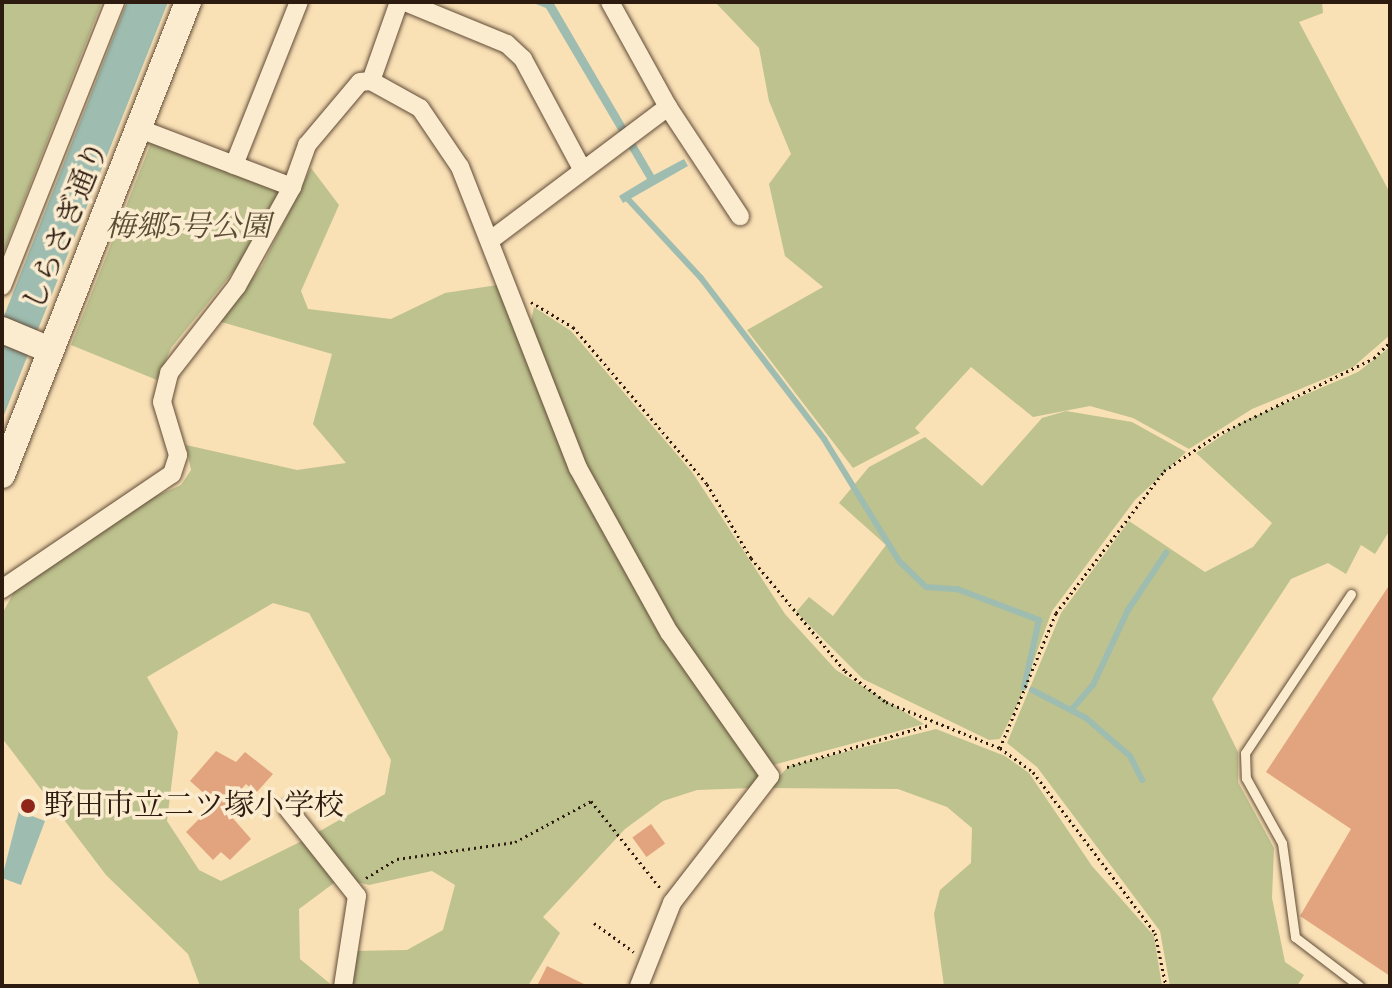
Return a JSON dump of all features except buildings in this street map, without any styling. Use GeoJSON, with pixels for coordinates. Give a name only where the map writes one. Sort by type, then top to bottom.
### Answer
{"type":"FeatureCollection","features":[{"type":"Feature","properties":{"kind":"street"},"geometry":{"type":"LineString","coordinates":[[2,286],[115,2]]}},
{"type":"Feature","properties":{"kind":"street","name":"しらさぎ通り"},"geometry":{"type":"LineString","coordinates":[[2,475],[42,346],[140,129],[188,2]]}},
{"type":"Feature","properties":{"kind":"street"},"geometry":{"type":"LineString","coordinates":[[234,165],[299,2]]}},
{"type":"Feature","properties":{"kind":"street"},"geometry":{"type":"LineString","coordinates":[[371,81],[402,2],[515,51],[582,169]]}},
{"type":"Feature","properties":{"kind":"street"},"geometry":{"type":"LineString","coordinates":[[610,2],[668,107],[740,216]]}},
{"type":"Feature","properties":{"kind":"street"},"geometry":{"type":"LineString","coordinates":[[2,589],[172,474],[178,455],[162,402],[169,373],[237,286],[292,187],[307,145],[360,82],[371,81],[420,108],[460,167],[516,298],[562,435],[619,548],[770,776],[672,903],[644,959],[639,986]]}},
{"type":"Feature","properties":{"kind":"street"},"geometry":{"type":"LineString","coordinates":[[492,239],[668,107]]}},
{"type":"Feature","properties":{"kind":"street"},"geometry":{"type":"LineString","coordinates":[[140,129],[292,187]]}},
{"type":"Feature","properties":{"kind":"street"},"geometry":{"type":"LineString","coordinates":[[2,330],[42,346]]}},
{"type":"Feature","properties":{"kind":"street"},"geometry":{"type":"LineString","coordinates":[[288,809],[357,896],[343,986]]}},
{"type":"Feature","properties":{"kind":"lane"},"geometry":{"type":"LineString","coordinates":[[1351,594],[1245,753],[1246,778],[1282,843],[1295,937],[1359,986]]}},
{"type":"Feature","properties":{"kind":"path"},"geometry":{"type":"LineString","coordinates":[[516,298],[540,304],[573,327],[707,484],[751,558],[845,671],[931,724],[1000,748],[1033,772],[1155,933],[1166,986]]}},
{"type":"Feature","properties":{"kind":"path"},"geometry":{"type":"LineString","coordinates":[[1000,748],[1056,613],[1164,471],[1217,435],[1374,358],[1390,342]]}},
{"type":"Feature","properties":{"kind":"path"},"geometry":{"type":"LineString","coordinates":[[770,776],[804,759],[931,724]]}},
{"type":"Feature","properties":{"kind":"path"},"geometry":{"type":"LineString","coordinates":[[357,896],[368,874],[397,859],[515,842],[591,801],[672,903]]}},
{"type":"Feature","properties":{"kind":"path"},"geometry":{"type":"LineString","coordinates":[[594,923],[644,959]]}},
{"type":"Feature","properties":{"kind":"green space"},"geometry":{"type":"Polygon","coordinates":[[[2,2],[102,2],[2,256],[2,2]]]}},
{"type":"Feature","properties":{"kind":"green space"},"geometry":{"type":"Polygon","coordinates":[[[715,2],[1322,2],[1323,13],[1299,22],[1390,193],[1390,335],[1353,367],[1252,409],[1189,449],[1133,418],[1090,406],[1033,417],[971,367],[915,428],[920,433],[853,468],[747,330],[823,287],[785,256],[769,184],[791,154],[769,101],[759,48],[715,2]]]}},
{"type":"Feature","properties":{"kind":"green space","name":"梅郷5号公園"},"geometry":{"type":"Polygon","coordinates":[[[151,143],[281,192],[255,245],[171,348],[157,380],[71,345],[151,143]]]}},
{"type":"Feature","properties":{"kind":"green space"},"geometry":{"type":"Polygon","coordinates":[[[311,168],[339,205],[301,291],[308,309],[391,319],[445,293],[504,284],[546,399],[760,775],[752,788],[697,790],[663,801],[625,829],[543,917],[560,933],[528,986],[347,986],[353,951],[407,950],[443,930],[455,885],[432,871],[369,885],[353,881],[313,835],[385,794],[391,760],[309,613],[273,603],[147,677],[178,732],[167,821],[199,870],[221,881],[304,840],[338,880],[299,909],[300,959],[333,986],[200,986],[188,954],[106,875],[2,738],[2,614],[14,592],[140,503],[181,485],[191,470],[186,445],[297,470],[346,463],[313,424],[332,354],[218,321],[262,266],[311,168]]]}},
{"type":"Feature","properties":{"kind":"green space"},"geometry":{"type":"Polygon","coordinates":[[[534,307],[571,331],[692,472],[785,614],[836,670],[924,724],[773,765],[690,656],[603,505],[530,326],[534,307]]]}},
{"type":"Feature","properties":{"kind":"green space"},"geometry":{"type":"Polygon","coordinates":[[[1390,347],[1390,530],[1375,554],[1361,545],[1346,574],[1328,563],[1291,579],[1212,699],[1238,752],[1238,782],[1274,848],[1272,898],[1285,962],[1304,975],[1297,986],[1170,986],[1160,931],[1037,767],[1007,743],[1061,613],[1129,521],[1205,572],[1253,547],[1272,523],[1196,453],[1244,421],[1358,372],[1390,347]]]}},
{"type":"Feature","properties":{"kind":"green space"},"geometry":{"type":"Polygon","coordinates":[[[1066,411],[1132,422],[1186,452],[1135,500],[1052,611],[1018,703],[1000,739],[989,740],[863,679],[796,612],[809,597],[833,616],[886,545],[839,503],[869,467],[925,437],[982,486],[1042,418],[1066,411]]]}},
{"type":"Feature","properties":{"kind":"green space"},"geometry":{"type":"Polygon","coordinates":[[[936,729],[1005,756],[1029,773],[1092,866],[1154,936],[1162,986],[944,986],[934,914],[940,890],[971,863],[972,828],[947,807],[898,789],[768,788],[789,766],[936,729]]]}},
{"type":"Feature","properties":{"kind":"shaded area"},"geometry":{"type":"Polygon","coordinates":[[[127,2],[168,2],[2,420],[2,321],[127,2]]]}},
{"type":"Feature","properties":{"kind":"shaded area"},"geometry":{"type":"Polygon","coordinates":[[[531,2],[553,2],[654,175],[684,159],[688,166],[623,203],[619,196],[647,179],[546,8],[531,2]]]}},
{"type":"Feature","properties":{"kind":"shaded area"},"geometry":{"type":"Polygon","coordinates":[[[19,811],[45,821],[21,885],[2,878],[19,811]]]}},
{"type":"Feature","properties":{"kind":"waterway"},"geometry":{"type":"LineString","coordinates":[[626,197],[701,278],[824,439],[899,561],[926,587],[957,589],[1039,620],[1024,687]]}},
{"type":"Feature","properties":{"kind":"waterway"},"geometry":{"type":"LineString","coordinates":[[1072,709],[1093,685],[1128,610],[1166,553]]}},
{"type":"Feature","properties":{"kind":"waterway"},"geometry":{"type":"LineString","coordinates":[[1032,690],[1086,718],[1130,756],[1142,780]]}},
{"type":"Feature","properties":{"kind":"place","name":"野田市立二ツ塚小学校"},"geometry":{"type":"Point","coordinates":[28,806]}}]}
